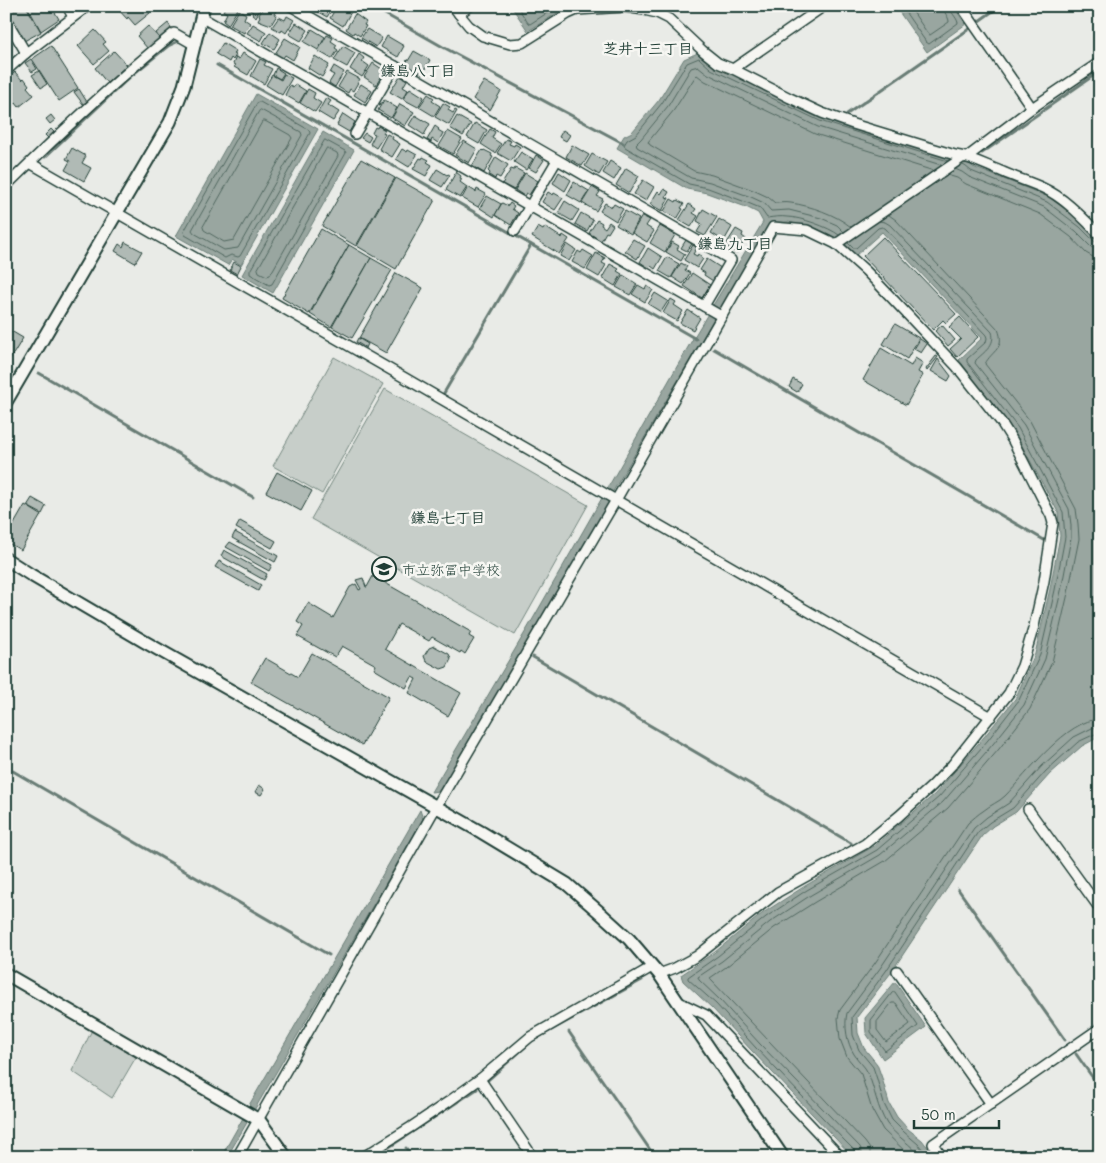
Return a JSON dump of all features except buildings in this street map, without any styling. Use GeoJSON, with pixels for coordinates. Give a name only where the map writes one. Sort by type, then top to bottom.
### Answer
{"type":"FeatureCollection","features":[{"type":"Feature","properties":{"kind":"street"},"geometry":{"type":"LineString","coordinates":[[66,6],[74,17]]}},
{"type":"Feature","properties":{"kind":"street"},"geometry":{"type":"LineString","coordinates":[[6,71],[26,52],[88,6]]}},
{"type":"Feature","properties":{"kind":"street"},"geometry":{"type":"LineString","coordinates":[[291,6],[731,260],[706,308]]}},
{"type":"Feature","properties":{"kind":"street"},"geometry":{"type":"LineString","coordinates":[[453,6],[469,26],[483,36],[510,44],[522,43],[577,10],[624,7],[657,13],[669,19],[718,63],[822,113],[964,158],[1044,189],[1067,204],[1100,235]]}},
{"type":"Feature","properties":{"kind":"street"},"geometry":{"type":"LineString","coordinates":[[459,14],[470,6]]}},
{"type":"Feature","properties":{"kind":"street"},"geometry":{"type":"LineString","coordinates":[[733,69],[824,6]]}},
{"type":"Feature","properties":{"kind":"street"},"geometry":{"type":"LineString","coordinates":[[961,6],[1032,108]]}},
{"type":"Feature","properties":{"kind":"street"},"geometry":{"type":"LineString","coordinates":[[6,402],[170,122],[184,86],[203,12],[367,113],[721,316]]}},
{"type":"Feature","properties":{"kind":"street"},"geometry":{"type":"LineString","coordinates":[[6,19],[26,52]]}},
{"type":"Feature","properties":{"kind":"street"},"geometry":{"type":"LineString","coordinates":[[6,186],[108,89],[174,33],[195,45]]}},
{"type":"Feature","properties":{"kind":"street"},"geometry":{"type":"LineString","coordinates":[[837,243],[964,158],[1032,108],[1100,62]]}},
{"type":"Feature","properties":{"kind":"street"},"geometry":{"type":"LineString","coordinates":[[355,134],[395,66]]}},
{"type":"Feature","properties":{"kind":"street"},"geometry":{"type":"LineString","coordinates":[[515,231],[557,160]]}},
{"type":"Feature","properties":{"kind":"street"},"geometry":{"type":"LineString","coordinates":[[30,163],[991,717]]}},
{"type":"Feature","properties":{"kind":"street"},"geometry":{"type":"LineString","coordinates":[[237,1157],[436,807],[773,227],[806,230],[837,243],[957,367],[1001,422],[1013,441],[1051,516],[1053,523],[1044,581],[1034,626],[1022,666],[1009,692],[952,765],[899,816],[865,844],[778,892],[697,956],[675,968],[655,971],[530,1037],[480,1079],[411,1127],[363,1157]]}},
{"type":"Feature","properties":{"kind":"street"},"geometry":{"type":"LineString","coordinates":[[6,559],[145,642],[481,832],[567,884],[629,939],[655,971],[677,1000],[784,1157]]}},
{"type":"Feature","properties":{"kind":"street"},"geometry":{"type":"LineString","coordinates":[[1028,809],[1100,910]]}},
{"type":"Feature","properties":{"kind":"street"},"geometry":{"type":"LineString","coordinates":[[897,971],[991,1104]]}},
{"type":"Feature","properties":{"kind":"street"},"geometry":{"type":"LineString","coordinates":[[6,974],[259,1120],[286,1157]]}},
{"type":"Feature","properties":{"kind":"street"},"geometry":{"type":"LineString","coordinates":[[677,1000],[706,1015],[841,1157]]}},
{"type":"Feature","properties":{"kind":"street"},"geometry":{"type":"LineString","coordinates":[[942,1157],[933,1144],[1100,1028]]}},
{"type":"Feature","properties":{"kind":"street"},"geometry":{"type":"LineString","coordinates":[[480,1079],[533,1157]]}},
{"type":"Feature","properties":{"kind":"shaded area"},"geometry":{"type":"Polygon","coordinates":[[[334,357],[383,384],[322,494],[273,466],[334,357]]]}},
{"type":"Feature","properties":{"kind":"shaded area"},"geometry":{"type":"Polygon","coordinates":[[[385,389],[588,505],[515,635],[311,519],[385,389]]]}},
{"type":"Feature","properties":{"kind":"shaded area"},"geometry":{"type":"Polygon","coordinates":[[[92,1030],[136,1057],[112,1098],[72,1071],[92,1030]]]}},
{"type":"Feature","properties":{"kind":"water"},"geometry":{"type":"Polygon","coordinates":[[[511,6],[569,6],[528,31],[511,6]]]}},
{"type":"Feature","properties":{"kind":"water"},"geometry":{"type":"Polygon","coordinates":[[[895,6],[953,6],[966,24],[927,52],[895,6]]]}},
{"type":"Feature","properties":{"kind":"water"},"geometry":{"type":"Polygon","coordinates":[[[700,52],[821,116],[968,162],[973,167],[1049,197],[1083,223],[1100,240],[1100,738],[1082,746],[1050,774],[1016,812],[993,826],[982,836],[890,974],[857,1017],[858,1033],[864,1048],[877,1064],[889,1103],[897,1117],[922,1140],[935,1157],[853,1157],[712,1008],[683,981],[681,975],[715,952],[763,913],[874,846],[935,794],[1015,699],[1035,654],[1060,536],[1058,512],[1014,431],[959,360],[982,338],[882,232],[855,256],[831,235],[817,229],[788,222],[770,223],[612,493],[608,505],[464,753],[439,791],[431,792],[530,624],[691,342],[763,222],[758,213],[707,193],[687,189],[617,148],[624,136],[632,132],[659,100],[684,59],[700,52]]]}},
{"type":"Feature","properties":{"kind":"water"},"geometry":{"type":"Polygon","coordinates":[[[256,94],[318,129],[241,265],[232,259],[228,265],[176,236],[256,94]]]}},
{"type":"Feature","properties":{"kind":"water"},"geometry":{"type":"Polygon","coordinates":[[[323,132],[354,150],[273,293],[242,275],[323,132]]]}},
{"type":"Feature","properties":{"kind":"water"},"geometry":{"type":"Polygon","coordinates":[[[420,810],[423,819],[227,1157],[221,1157],[248,1107],[420,810]]]}},
{"type":"Feature","properties":{"kind":"water"},"geometry":{"type":"Polygon","coordinates":[[[895,982],[926,1027],[883,1059],[866,1033],[865,1018],[895,982]]]}},
{"type":"Feature","properties":{"kind":"waterway"},"geometry":{"type":"LineString","coordinates":[[371,6],[443,47],[623,143]]}},
{"type":"Feature","properties":{"kind":"waterway"},"geometry":{"type":"LineString","coordinates":[[979,21],[1000,6]]}},
{"type":"Feature","properties":{"kind":"waterway"},"geometry":{"type":"LineString","coordinates":[[847,114],[969,29]]}},
{"type":"Feature","properties":{"kind":"waterway"},"geometry":{"type":"LineString","coordinates":[[45,157],[132,75],[168,46],[179,41]]}},
{"type":"Feature","properties":{"kind":"waterway"},"geometry":{"type":"LineString","coordinates":[[217,65],[696,339]]}},
{"type":"Feature","properties":{"kind":"waterway"},"geometry":{"type":"LineString","coordinates":[[982,153],[1100,71]]}},
{"type":"Feature","properties":{"kind":"waterway"},"geometry":{"type":"LineString","coordinates":[[444,393],[531,245]]}},
{"type":"Feature","properties":{"kind":"waterway"},"geometry":{"type":"LineString","coordinates":[[714,349],[1044,540]]}},
{"type":"Feature","properties":{"kind":"waterway"},"geometry":{"type":"LineString","coordinates":[[39,373],[253,497]]}},
{"type":"Feature","properties":{"kind":"waterway"},"geometry":{"type":"LineString","coordinates":[[533,657],[851,843],[852,846]]}},
{"type":"Feature","properties":{"kind":"waterway"},"geometry":{"type":"LineString","coordinates":[[6,767],[329,955]]}},
{"type":"Feature","properties":{"kind":"waterway"},"geometry":{"type":"LineString","coordinates":[[958,889],[1065,1040]]}},
{"type":"Feature","properties":{"kind":"waterway"},"geometry":{"type":"LineString","coordinates":[[488,1080],[533,1040],[642,980]]}},
{"type":"Feature","properties":{"kind":"waterway"},"geometry":{"type":"LineString","coordinates":[[569,1032],[655,1157]]}},
{"type":"Feature","properties":{"kind":"waterway"},"geometry":{"type":"LineString","coordinates":[[1076,1054],[1100,1088]]}},
{"type":"Feature","properties":{"kind":"waterway"},"geometry":{"type":"LineString","coordinates":[[374,1157],[477,1089]]}},
{"type":"Feature","properties":{"kind":"waterway"},"geometry":{"type":"LineString","coordinates":[[406,1148],[412,1157]]}},
{"type":"Feature","properties":{"kind":"place","name":"市立弥冨中学校"},"geometry":{"type":"Point","coordinates":[384,569]}},
{"type":"Feature","properties":{"kind":"district","name":"芝井十三丁目"},"geometry":{"type":"Point","coordinates":[648,48]}},
{"type":"Feature","properties":{"kind":"district","name":"鎌島八丁目"},"geometry":{"type":"Point","coordinates":[418,70]}},
{"type":"Feature","properties":{"kind":"district","name":"鎌島九丁目"},"geometry":{"type":"Point","coordinates":[735,243]}},
{"type":"Feature","properties":{"kind":"district","name":"鎌島七丁目"},"geometry":{"type":"Point","coordinates":[448,517]}}]}
